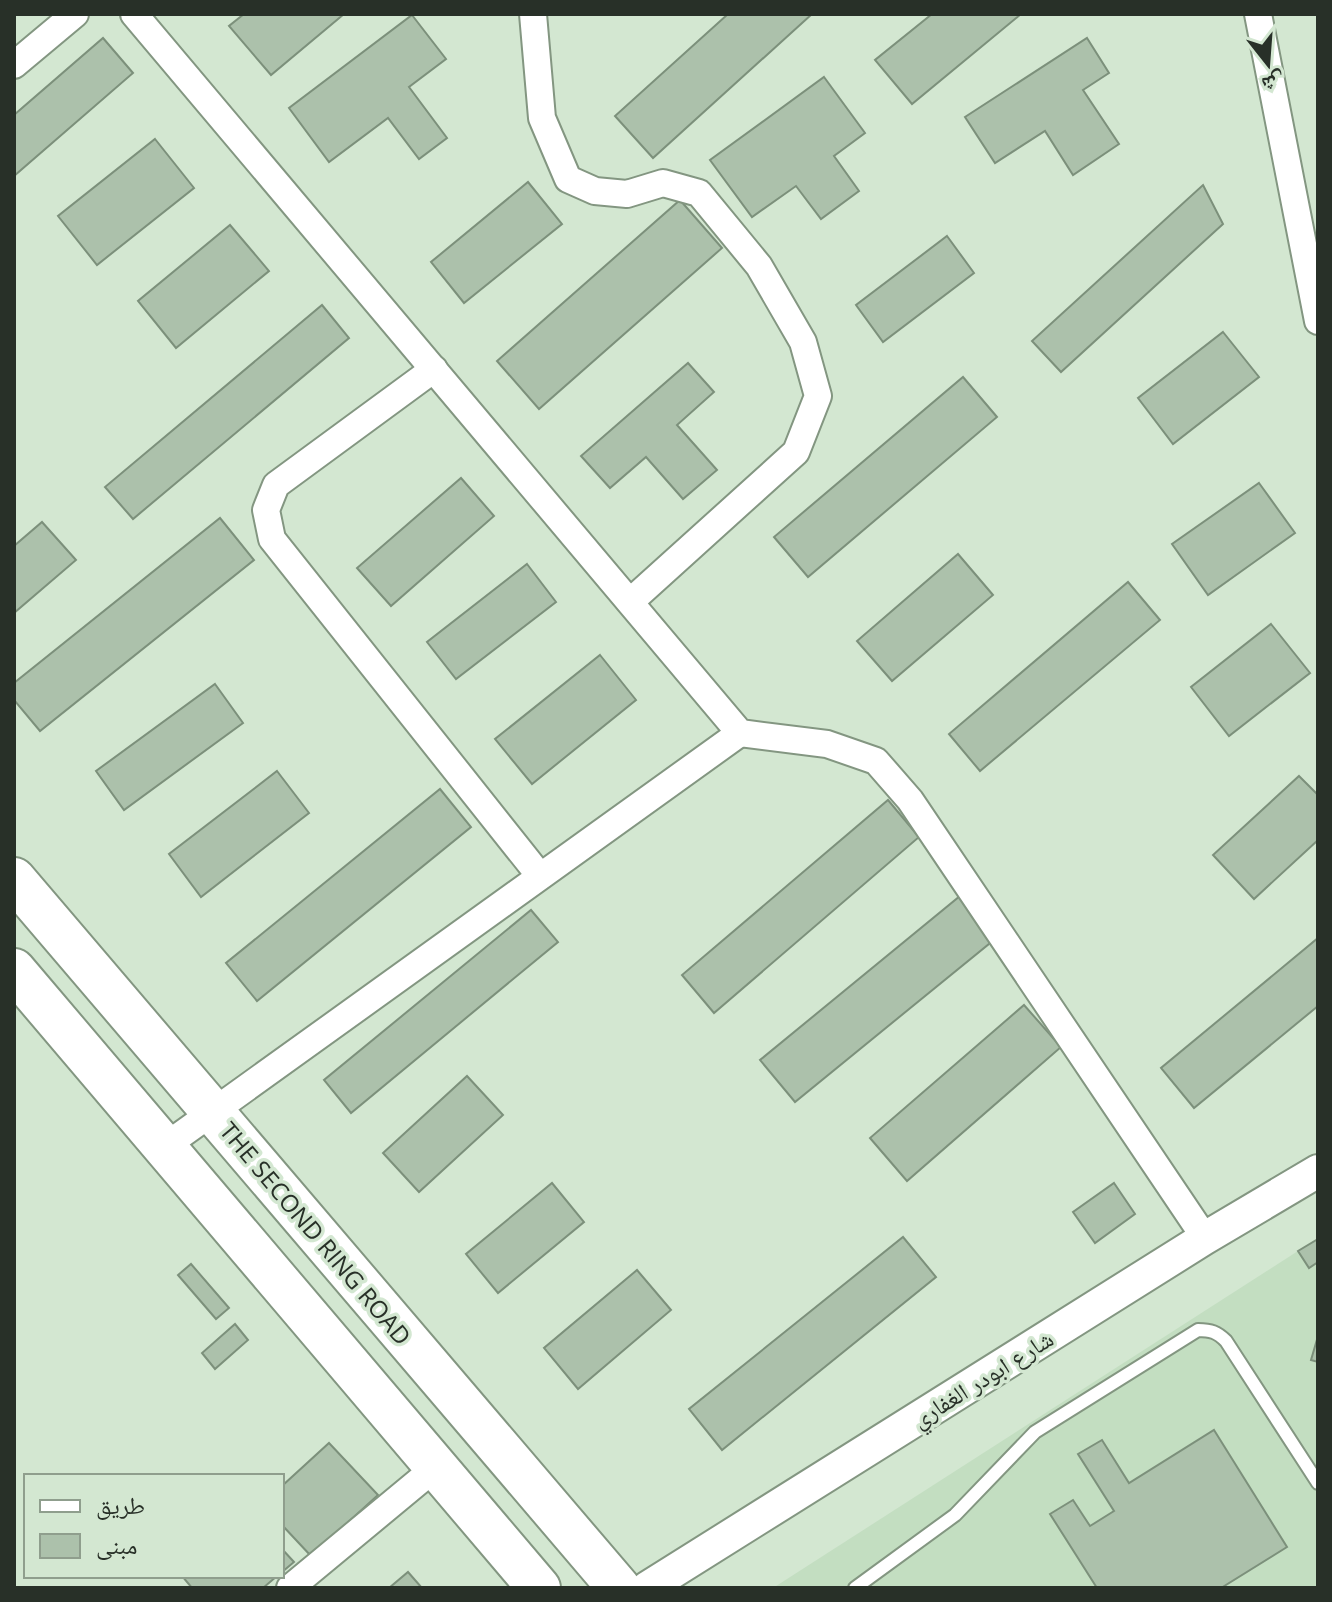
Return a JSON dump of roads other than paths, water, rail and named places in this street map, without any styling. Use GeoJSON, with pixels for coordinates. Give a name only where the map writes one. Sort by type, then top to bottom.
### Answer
{"type":"FeatureCollection","features":[{"type":"Feature","properties":{"kind":"highway","name":"THE SECOND RING ROAD"},"geometry":{"type":"LineString","coordinates":[[14,879],[619,1588]]}},
{"type":"Feature","properties":{"kind":"highway"},"geometry":{"type":"LineString","coordinates":[[14,970],[539,1588]]}},
{"type":"Feature","properties":{"kind":"street"},"geometry":{"type":"LineString","coordinates":[[14,65],[75,14]]}},
{"type":"Feature","properties":{"kind":"street"},"geometry":{"type":"LineString","coordinates":[[134,14],[740,733]]}},
{"type":"Feature","properties":{"kind":"street"},"geometry":{"type":"LineString","coordinates":[[533,14],[542,118],[568,179],[595,191],[627,194],[663,183],[699,193],[759,266],[796,329],[803,342],[818,396],[796,452],[630,602]]}},
{"type":"Feature","properties":{"kind":"street"},"geometry":{"type":"LineString","coordinates":[[1258,14],[1318,321]]}},
{"type":"Feature","properties":{"kind":"street"},"geometry":{"type":"LineString","coordinates":[[434,369],[276,485],[266,510],[272,539],[540,876]]}},
{"type":"Feature","properties":{"kind":"street"},"geometry":{"type":"LineString","coordinates":[[164,1147],[740,733],[827,744],[876,761],[910,800],[1205,1238]]}},
{"type":"Feature","properties":{"kind":"street","name":"شارع ابودر الغفاري"},"geometry":{"type":"LineString","coordinates":[[647,1588],[1205,1238],[1318,1171]]}},
{"type":"Feature","properties":{"kind":"street"},"geometry":{"type":"LineString","coordinates":[[290,1588],[436,1467]]}},
{"type":"Feature","properties":{"kind":"lane"},"geometry":{"type":"LineString","coordinates":[[855,1588],[955,1515],[1035,1432],[1198,1330],[1219,1333],[1226,1341],[1318,1483]]}}]}
